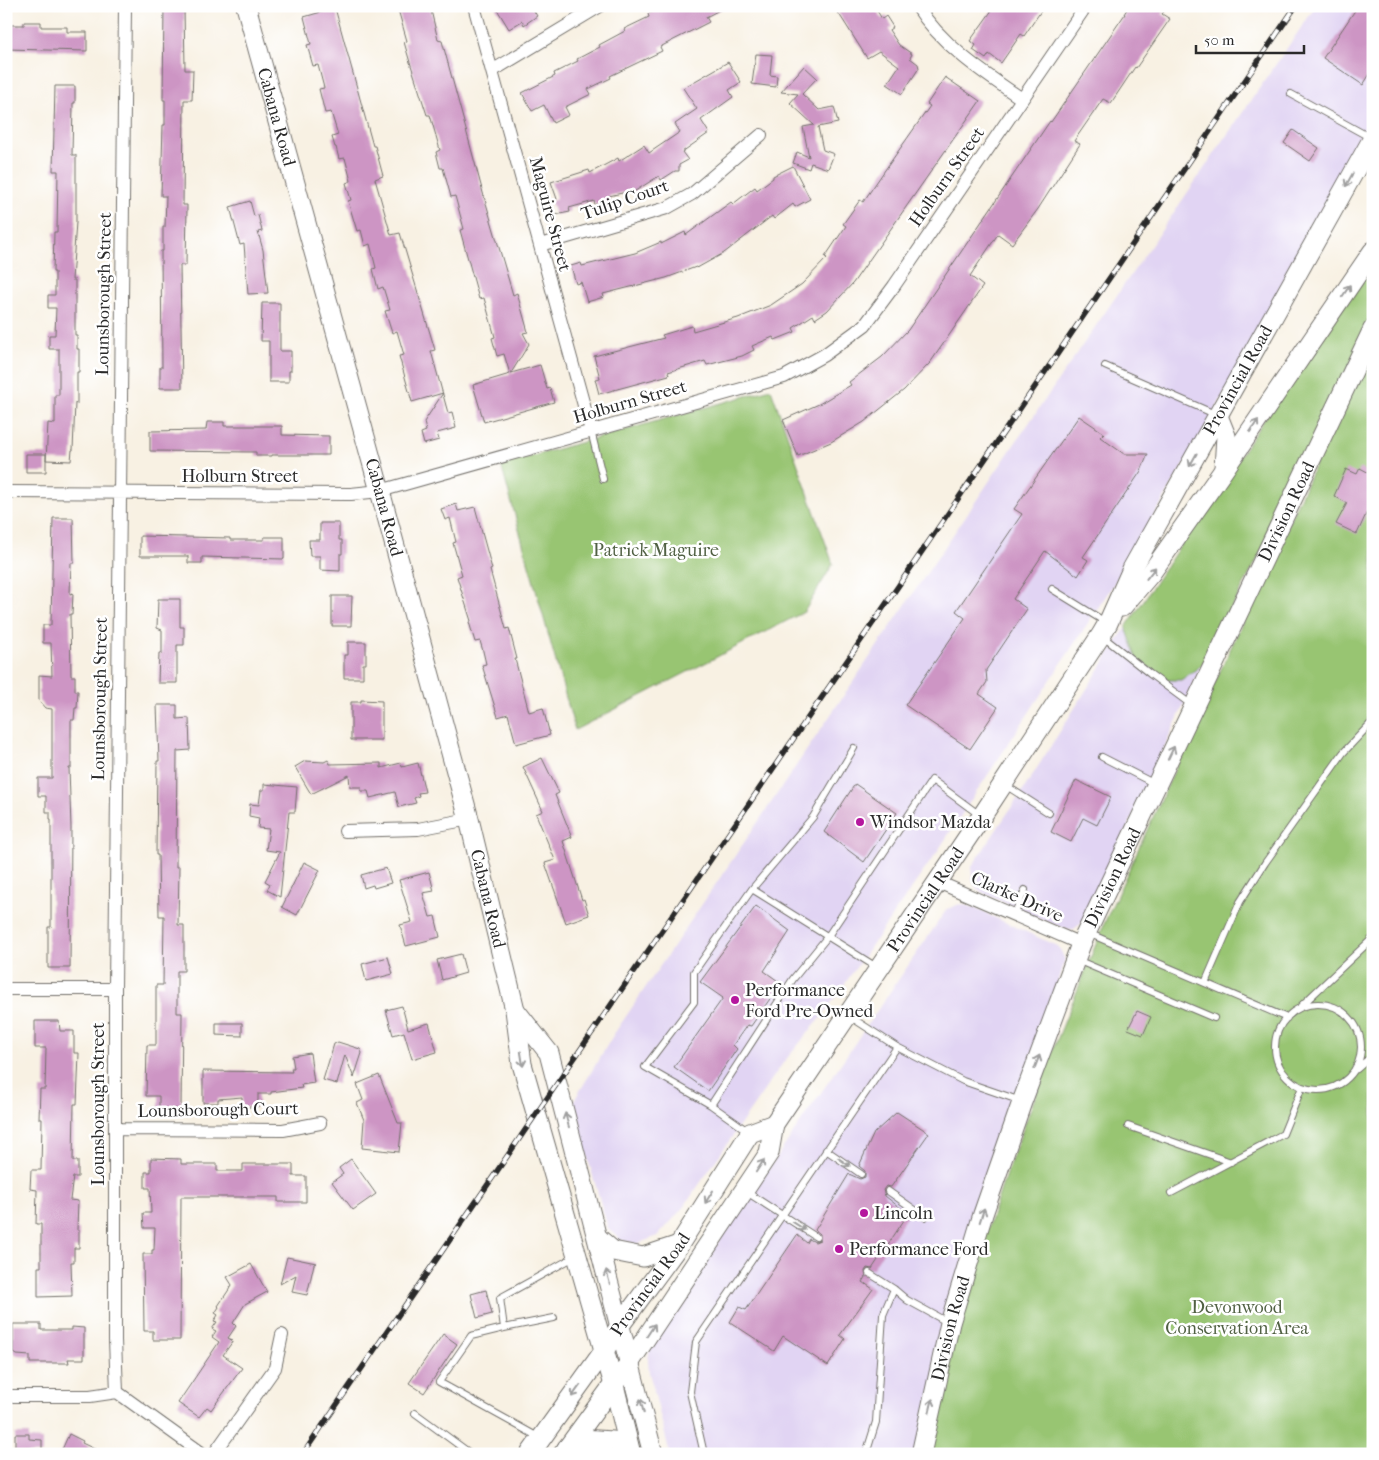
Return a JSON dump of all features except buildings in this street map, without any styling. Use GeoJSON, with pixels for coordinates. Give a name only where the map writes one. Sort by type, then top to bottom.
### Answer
{"type":"FeatureCollection","features":[{"type":"Feature","properties":{"kind":"main road","name":"Cabana Road"},"geometry":{"type":"LineString","coordinates":[[246,6],[469,818],[516,1010],[522,1064],[614,1385],[631,1454]]}},
{"type":"Feature","properties":{"kind":"main road","name":"Provincial Road"},"geometry":{"type":"LineString","coordinates":[[1104,629],[1132,569],[1372,138]]}},
{"type":"Feature","properties":{"kind":"main road","name":"Provincial Road"},"geometry":{"type":"LineString","coordinates":[[565,1451],[630,1362],[744,1190],[768,1153],[774,1124],[1004,784],[1104,629],[1151,573],[1373,251]]}},
{"type":"Feature","properties":{"kind":"main road","name":"Division Road"},"geometry":{"type":"LineString","coordinates":[[921,1454],[950,1324],[983,1214],[1022,1102],[1081,945],[1373,329]]}},
{"type":"Feature","properties":{"kind":"main road"},"geometry":{"type":"LineString","coordinates":[[1218,416],[1226,436],[1223,471]]}},
{"type":"Feature","properties":{"kind":"main road","name":"Cabana Road"},"geometry":{"type":"LineString","coordinates":[[516,1010],[549,1053],[654,1454]]}},
{"type":"Feature","properties":{"kind":"main road"},"geometry":{"type":"LineString","coordinates":[[750,1133],[774,1124]]}},
{"type":"Feature","properties":{"kind":"main road","name":"Provincial Road"},"geometry":{"type":"LineString","coordinates":[[530,1454],[679,1245],[750,1133]]}},
{"type":"Feature","properties":{"kind":"main road"},"geometry":{"type":"LineString","coordinates":[[598,1238],[613,1251],[643,1257],[679,1245]]}},
{"type":"Feature","properties":{"kind":"main road"},"geometry":{"type":"LineString","coordinates":[[565,1451],[582,1439],[614,1441],[631,1454]]}},
{"type":"Feature","properties":{"kind":"street","name":"Lounsborough Street"},"geometry":{"type":"LineString","coordinates":[[117,1392],[115,1340],[115,989],[125,6]]}},
{"type":"Feature","properties":{"kind":"street","name":"Maguire Street"},"geometry":{"type":"LineString","coordinates":[[474,6],[591,431]]}},
{"type":"Feature","properties":{"kind":"street"},"geometry":{"type":"LineString","coordinates":[[492,71],[600,6]]}},
{"type":"Feature","properties":{"kind":"street"},"geometry":{"type":"LineString","coordinates":[[917,6],[925,19],[970,63],[1022,99]]}},
{"type":"Feature","properties":{"kind":"street","name":"Holburn Street"},"geometry":{"type":"LineString","coordinates":[[6,492],[351,494],[380,491],[784,377],[824,355],[865,324],[900,278],[1086,6]]}},
{"type":"Feature","properties":{"kind":"street","name":"Tulip Court"},"geometry":{"type":"LineString","coordinates":[[540,245],[667,208],[692,194],[761,135]]}},
{"type":"Feature","properties":{"kind":"street"},"geometry":{"type":"LineString","coordinates":[[345,831],[418,829],[469,818]]}},
{"type":"Feature","properties":{"kind":"street","name":"Clarke Drive"},"geometry":{"type":"LineString","coordinates":[[938,882],[1081,945]]}},
{"type":"Feature","properties":{"kind":"street"},"geometry":{"type":"LineString","coordinates":[[6,988],[115,989]]}},
{"type":"Feature","properties":{"kind":"street","name":"Lounsborough Court"},"geometry":{"type":"LineString","coordinates":[[116,1129],[283,1130],[320,1124]]}},
{"type":"Feature","properties":{"kind":"street"},"geometry":{"type":"LineString","coordinates":[[214,1454],[275,1368],[282,1335]]}},
{"type":"Feature","properties":{"kind":"street"},"geometry":{"type":"LineString","coordinates":[[6,1396],[90,1396],[117,1392],[203,1454]]}},
{"type":"Feature","properties":{"kind":"lane"},"geometry":{"type":"LineString","coordinates":[[1291,94],[1372,138]]}},
{"type":"Feature","properties":{"kind":"lane"},"geometry":{"type":"LineString","coordinates":[[1105,366],[1218,416]]}},
{"type":"Feature","properties":{"kind":"lane"},"geometry":{"type":"LineString","coordinates":[[591,431],[603,478]]}},
{"type":"Feature","properties":{"kind":"lane"},"geometry":{"type":"LineString","coordinates":[[1052,590],[1104,629],[1150,674],[1193,706]]}},
{"type":"Feature","properties":{"kind":"lane"},"geometry":{"type":"LineString","coordinates":[[1205,983],[1240,902],[1265,863],[1343,753],[1373,721]]}},
{"type":"Feature","properties":{"kind":"lane"},"geometry":{"type":"LineString","coordinates":[[750,1133],[711,1105],[645,1068],[694,1002],[694,972],[752,889],[813,817],[854,748]]}},
{"type":"Feature","properties":{"kind":"lane"},"geometry":{"type":"LineString","coordinates":[[1102,757],[1156,784]]}},
{"type":"Feature","properties":{"kind":"lane"},"geometry":{"type":"LineString","coordinates":[[711,1105],[793,980],[828,936],[932,780],[982,816]]}},
{"type":"Feature","properties":{"kind":"lane"},"geometry":{"type":"LineString","coordinates":[[1004,784],[1049,813]]}},
{"type":"Feature","properties":{"kind":"lane"},"geometry":{"type":"LineString","coordinates":[[752,889],[880,968]]}},
{"type":"Feature","properties":{"kind":"lane"},"geometry":{"type":"LineString","coordinates":[[1014,915],[1025,890]]}},
{"type":"Feature","properties":{"kind":"lane"},"geometry":{"type":"LineString","coordinates":[[1373,938],[1287,1018],[1280,1026],[1275,1040],[1280,1068],[1290,1080],[1302,1087],[1316,1090],[1330,1089],[1343,1083],[1373,1055]]}},
{"type":"Feature","properties":{"kind":"lane"},"geometry":{"type":"LineString","coordinates":[[1081,945],[1205,983],[1287,1018]]}},
{"type":"Feature","properties":{"kind":"lane"},"geometry":{"type":"LineString","coordinates":[[1081,945],[1214,1018]]}},
{"type":"Feature","properties":{"kind":"lane"},"geometry":{"type":"LineString","coordinates":[[1296,1010],[1316,1003],[1330,1005],[1343,1011],[1353,1021],[1360,1033],[1362,1047],[1360,1061],[1353,1074]]}},
{"type":"Feature","properties":{"kind":"lane"},"geometry":{"type":"LineString","coordinates":[[848,1015],[897,1047],[964,1081],[1022,1102]]}},
{"type":"Feature","properties":{"kind":"lane"},"geometry":{"type":"LineString","coordinates":[[704,1454],[690,1392],[696,1342],[897,1047]]}},
{"type":"Feature","properties":{"kind":"lane"},"geometry":{"type":"LineString","coordinates":[[1171,1193],[1283,1134],[1302,1087]]}},
{"type":"Feature","properties":{"kind":"lane"},"geometry":{"type":"LineString","coordinates":[[1128,1126],[1231,1162]]}},
{"type":"Feature","properties":{"kind":"lane"},"geometry":{"type":"LineString","coordinates":[[826,1150],[861,1174]]}},
{"type":"Feature","properties":{"kind":"lane"},"geometry":{"type":"LineString","coordinates":[[744,1190],[816,1237]]}},
{"type":"Feature","properties":{"kind":"lane"},"geometry":{"type":"LineString","coordinates":[[888,1191],[925,1217]]}},
{"type":"Feature","properties":{"kind":"lane"},"geometry":{"type":"LineString","coordinates":[[504,1328],[500,1298],[577,1255]]}},
{"type":"Feature","properties":{"kind":"lane"},"geometry":{"type":"LineString","coordinates":[[869,1273],[907,1300],[950,1324]]}},
{"type":"Feature","properties":{"kind":"lane"},"geometry":{"type":"LineString","coordinates":[[866,1454],[876,1422],[884,1315],[894,1289]]}},
{"type":"Feature","properties":{"kind":"lane"},"geometry":{"type":"LineString","coordinates":[[541,1438],[439,1382],[471,1336],[554,1318]]}},
{"type":"Feature","properties":{"kind":"lane"},"geometry":{"type":"LineString","coordinates":[[415,1413],[472,1454]]}},
{"type":"Feature","properties":{"kind":"shaded area"},"geometry":{"type":"Polygon","coordinates":[[[1316,6],[1373,6],[1373,121],[1358,144],[1204,431],[1115,582],[935,855],[822,1016],[783,1063],[685,1205],[658,1236],[636,1244],[620,1240],[608,1228],[572,1104],[614,1034],[1018,439],[1316,6]]]}},
{"type":"Feature","properties":{"kind":"shaded area"},"geometry":{"type":"Polygon","coordinates":[[[1126,627],[1137,659],[1181,680],[1202,665],[1085,921],[1072,930],[1032,916],[979,891],[973,883],[971,868],[1025,787],[1126,627]]]}},
{"type":"Feature","properties":{"kind":"shaded area"},"geometry":{"type":"Polygon","coordinates":[[[960,904],[972,907],[1059,947],[1065,960],[915,1454],[670,1454],[649,1372],[648,1359],[651,1344],[656,1333],[947,909],[960,904]]]}},
{"type":"Feature","properties":{"kind":"green space"},"geometry":{"type":"Polygon","coordinates":[[[1373,262],[1373,316],[1259,556],[1202,665],[1181,680],[1168,680],[1137,659],[1126,627],[1257,430],[1373,262]]]}},
{"type":"Feature","properties":{"kind":"green space","name":"Devonwood Conservation Area"},"geometry":{"type":"Polygon","coordinates":[[[1373,339],[1373,1454],[929,1454],[963,1302],[1006,1174],[1053,1050],[1107,917],[1373,339]]]}},
{"type":"Feature","properties":{"kind":"green space","name":"Patrick Maguire"},"geometry":{"type":"Polygon","coordinates":[[[771,389],[833,564],[804,612],[575,730],[501,465],[771,389]]]}},
{"type":"Feature","properties":{"kind":"railway"},"geometry":{"type":"LineString","coordinates":[[303,1454],[1296,6]]}},
{"type":"Feature","properties":{"kind":"place","name":"Windsor Mazda"},"geometry":{"type":"Point","coordinates":[860,822]}},
{"type":"Feature","properties":{"kind":"place","name":"Performance Ford Pre-Owned"},"geometry":{"type":"Point","coordinates":[735,1000]}},
{"type":"Feature","properties":{"kind":"place","name":"Lincoln"},"geometry":{"type":"Point","coordinates":[864,1213]}},
{"type":"Feature","properties":{"kind":"place","name":"Performance Ford"},"geometry":{"type":"Point","coordinates":[839,1249]}}]}
